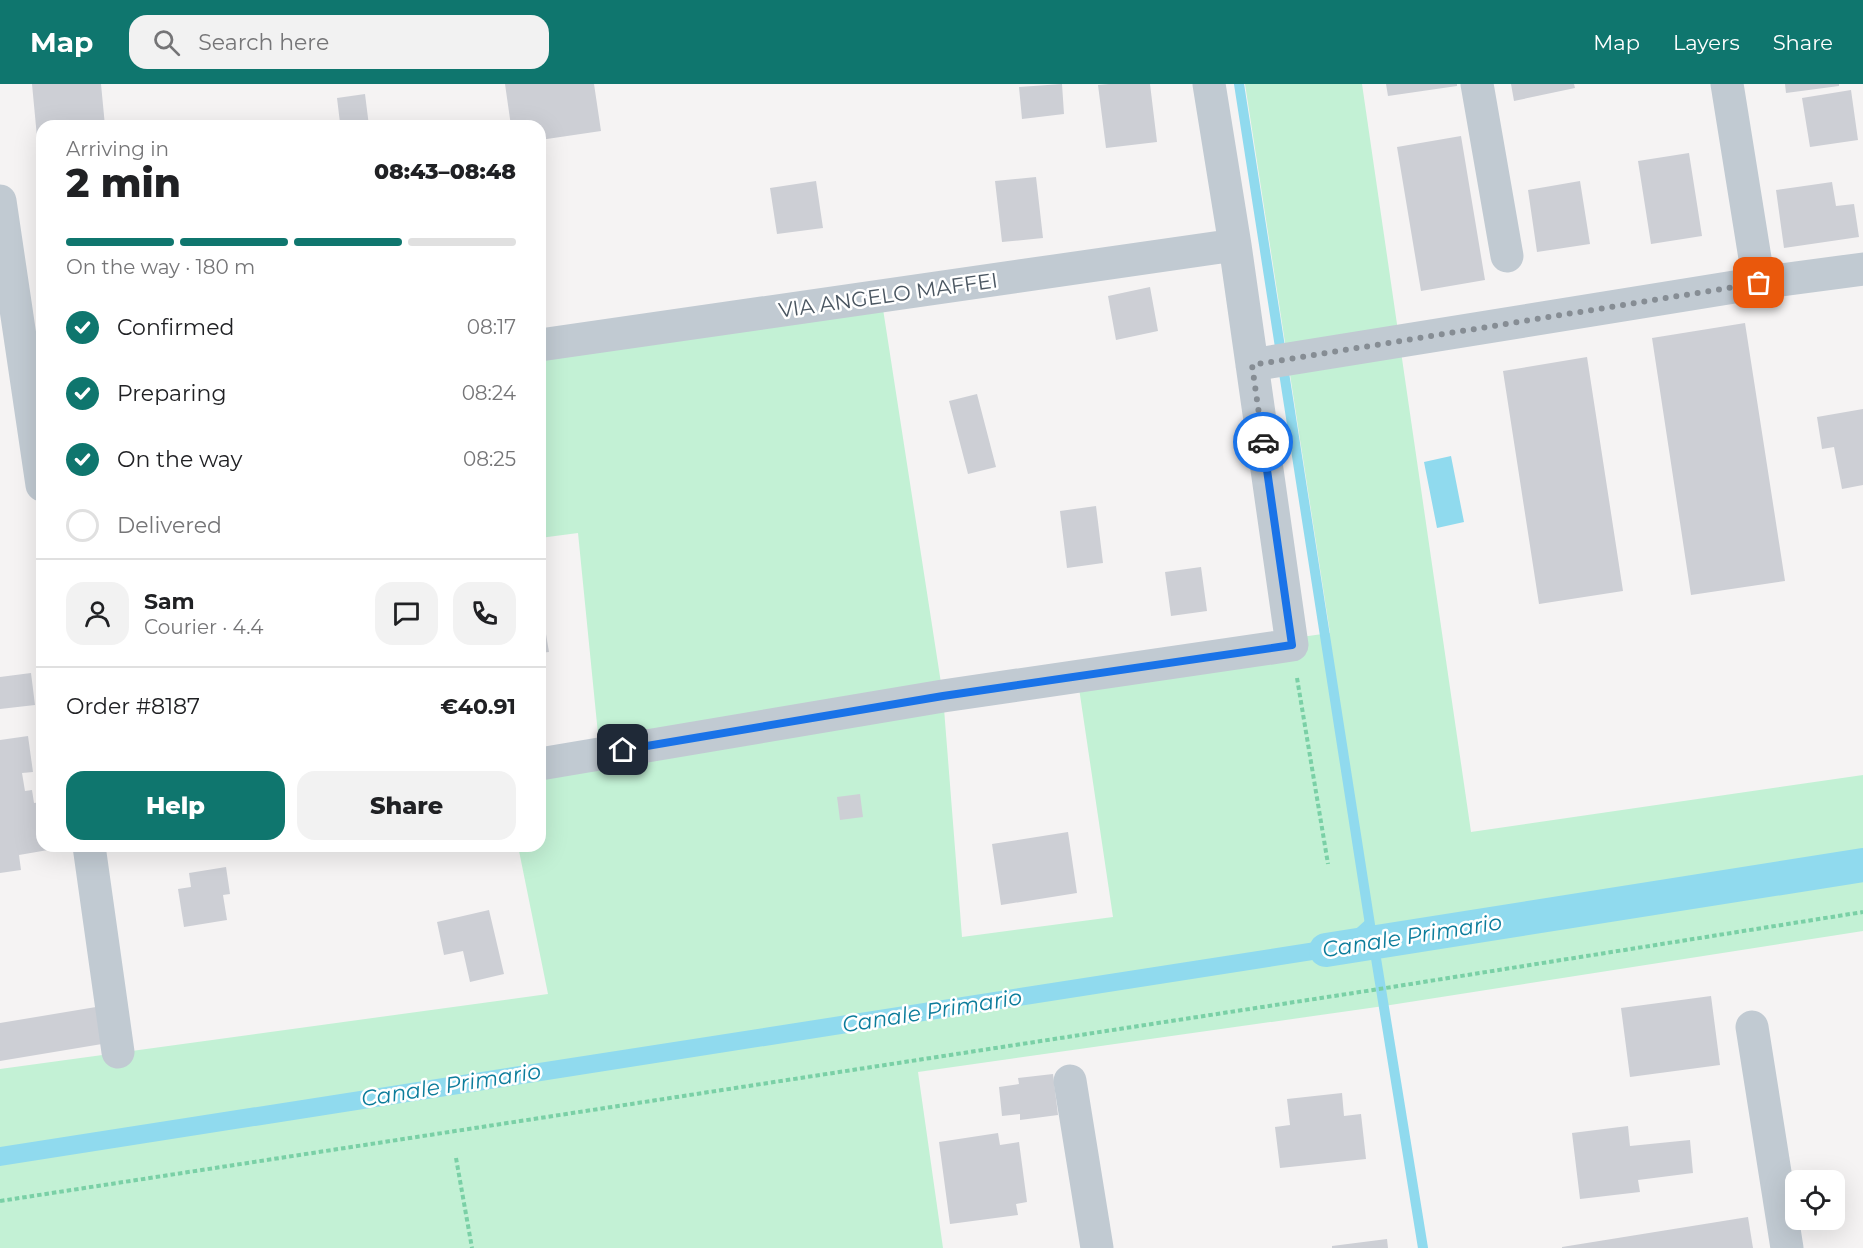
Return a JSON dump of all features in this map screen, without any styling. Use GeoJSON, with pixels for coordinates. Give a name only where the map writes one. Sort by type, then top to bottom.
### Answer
{"type":"FeatureCollection","features":[{"type":"Feature","properties":{"kind":"street"},"geometry":{"type":"LineString","coordinates":[[546,763],[943,696],[1292,645],[1235,245],[1209,84]]}},
{"type":"Feature","properties":{"kind":"street"},"geometry":{"type":"LineString","coordinates":[[1477,84],[1507,256]]}},
{"type":"Feature","properties":{"kind":"street"},"geometry":{"type":"LineString","coordinates":[[1727,84],[1759,283]]}},
{"type":"Feature","properties":{"kind":"street"},"geometry":{"type":"LineString","coordinates":[[0,201],[36,405]]}},
{"type":"Feature","properties":{"kind":"street","name":"VIA ANGELO MAFFEI"},"geometry":{"type":"LineString","coordinates":[[546,344],[1235,245]]}},
{"type":"Feature","properties":{"kind":"street"},"geometry":{"type":"LineString","coordinates":[[1252,365],[1759,283],[1863,269]]}},
{"type":"Feature","properties":{"kind":"street"},"geometry":{"type":"LineString","coordinates":[[90,852],[118,1052]]}},
{"type":"Feature","properties":{"kind":"street"},"geometry":{"type":"LineString","coordinates":[[1752,1027],[1787,1248]]}},
{"type":"Feature","properties":{"kind":"street"},"geometry":{"type":"LineString","coordinates":[[1070,1082],[1097,1248]]}},
{"type":"Feature","properties":{"kind":"path"},"geometry":{"type":"LineString","coordinates":[[1292,645],[1328,864]]}},
{"type":"Feature","properties":{"kind":"path"},"geometry":{"type":"LineString","coordinates":[[0,1202],[1401,986],[1863,912]]}},
{"type":"Feature","properties":{"kind":"path"},"geometry":{"type":"LineString","coordinates":[[456,1158],[472,1248]]}},
{"type":"Feature","properties":{"kind":"green space"},"geometry":{"type":"Polygon","coordinates":[[[1245,84],[1362,84],[1471,832],[1863,775],[1863,931],[1384,1006],[918,1072],[943,1248],[0,1248],[0,1069],[548,994],[519,852],[546,852],[546,763],[600,754],[578,533],[546,537],[546,344],[881,296],[943,696],[962,937],[1113,917],[1076,668],[1330,633],[1245,84]]]}},
{"type":"Feature","properties":{"kind":"water"},"geometry":{"type":"Polygon","coordinates":[[[1451,456],[1464,522],[1437,528],[1424,462],[1451,456]]]}},
{"type":"Feature","properties":{"kind":"water"},"geometry":{"type":"Polygon","coordinates":[[[1369,917],[1376,959],[1367,954],[1351,954],[0,1166],[0,1147],[1347,937],[1369,917]]]}},
{"type":"Feature","properties":{"kind":"building"},"geometry":{"type":"Polygon","coordinates":[[[32,84],[101,84],[104,120],[36,120],[36,126],[32,84]]]}},
{"type":"Feature","properties":{"kind":"building"},"geometry":{"type":"Polygon","coordinates":[[[505,84],[594,84],[601,131],[546,139],[546,120],[510,120],[505,84]]]}},
{"type":"Feature","properties":{"kind":"building"},"geometry":{"type":"Polygon","coordinates":[[[1062,84],[1064,114],[1022,119],[1019,87],[1062,84]]]}},
{"type":"Feature","properties":{"kind":"building"},"geometry":{"type":"Polygon","coordinates":[[[1150,84],[1157,142],[1106,148],[1098,85],[1150,84]]]}},
{"type":"Feature","properties":{"kind":"building"},"geometry":{"type":"Polygon","coordinates":[[[1386,84],[1457,84],[1457,86],[1388,96],[1386,84]]]}},
{"type":"Feature","properties":{"kind":"building"},"geometry":{"type":"Polygon","coordinates":[[[1511,84],[1574,84],[1575,88],[1514,101],[1511,84]]]}},
{"type":"Feature","properties":{"kind":"building"},"geometry":{"type":"Polygon","coordinates":[[[1785,84],[1839,84],[1839,86],[1786,93],[1785,84]]]}},
{"type":"Feature","properties":{"kind":"building"},"geometry":{"type":"Polygon","coordinates":[[[1851,90],[1858,140],[1810,147],[1802,98],[1851,90]]]}},
{"type":"Feature","properties":{"kind":"building"},"geometry":{"type":"Polygon","coordinates":[[[365,94],[368,120],[340,120],[337,98],[365,94]]]}},
{"type":"Feature","properties":{"kind":"building"},"geometry":{"type":"Polygon","coordinates":[[[1461,136],[1485,280],[1421,291],[1397,147],[1461,136]]]}},
{"type":"Feature","properties":{"kind":"building"},"geometry":{"type":"Polygon","coordinates":[[[1689,153],[1702,236],[1651,244],[1638,161],[1689,153]]]}},
{"type":"Feature","properties":{"kind":"building"},"geometry":{"type":"Polygon","coordinates":[[[1036,177],[1043,238],[1002,242],[995,181],[1036,177]]]}},
{"type":"Feature","properties":{"kind":"building"},"geometry":{"type":"Polygon","coordinates":[[[816,181],[823,228],[777,234],[770,188],[816,181]]]}},
{"type":"Feature","properties":{"kind":"building"},"geometry":{"type":"Polygon","coordinates":[[[1580,181],[1590,244],[1537,252],[1528,190],[1580,181]]]}},
{"type":"Feature","properties":{"kind":"building"},"geometry":{"type":"Polygon","coordinates":[[[1832,182],[1836,206],[1854,204],[1859,237],[1784,248],[1776,190],[1832,182]]]}},
{"type":"Feature","properties":{"kind":"building"},"geometry":{"type":"Polygon","coordinates":[[[1150,287],[1158,331],[1116,340],[1108,296],[1150,287]]]}},
{"type":"Feature","properties":{"kind":"building"},"geometry":{"type":"Polygon","coordinates":[[[1745,323],[1785,581],[1691,595],[1652,338],[1745,323]]]}},
{"type":"Feature","properties":{"kind":"building"},"geometry":{"type":"Polygon","coordinates":[[[1587,357],[1623,591],[1539,604],[1503,371],[1587,357]]]}},
{"type":"Feature","properties":{"kind":"building"},"geometry":{"type":"Polygon","coordinates":[[[977,394],[996,467],[968,474],[949,401],[977,394]]]}},
{"type":"Feature","properties":{"kind":"building"},"geometry":{"type":"Polygon","coordinates":[[[1863,409],[1863,485],[1842,489],[1834,447],[1822,449],[1817,417],[1863,409]]]}},
{"type":"Feature","properties":{"kind":"building"},"geometry":{"type":"Polygon","coordinates":[[[1096,506],[1103,563],[1067,568],[1060,511],[1096,506]]]}},
{"type":"Feature","properties":{"kind":"building"},"geometry":{"type":"Polygon","coordinates":[[[1201,567],[1207,611],[1171,616],[1165,572],[1201,567]]]}},
{"type":"Feature","properties":{"kind":"building"},"geometry":{"type":"Polygon","coordinates":[[[546,634],[549,652],[546,652],[546,634]]]}},
{"type":"Feature","properties":{"kind":"building"},"geometry":{"type":"Polygon","coordinates":[[[31,673],[35,705],[0,709],[0,677],[31,673]]]}},
{"type":"Feature","properties":{"kind":"building"},"geometry":{"type":"Polygon","coordinates":[[[28,736],[33,772],[22,773],[25,791],[32,790],[34,803],[36,803],[36,852],[19,855],[21,870],[0,873],[0,740],[28,736]]]}},
{"type":"Feature","properties":{"kind":"building"},"geometry":{"type":"Polygon","coordinates":[[[860,794],[863,817],[840,820],[837,797],[860,794]]]}},
{"type":"Feature","properties":{"kind":"building"},"geometry":{"type":"Polygon","coordinates":[[[1068,832],[1077,893],[1001,905],[992,844],[1068,832]]]}},
{"type":"Feature","properties":{"kind":"building"},"geometry":{"type":"Polygon","coordinates":[[[226,867],[230,894],[223,895],[227,920],[184,927],[178,889],[191,887],[189,873],[226,867]]]}},
{"type":"Feature","properties":{"kind":"building"},"geometry":{"type":"Polygon","coordinates":[[[489,910],[504,974],[470,982],[463,951],[444,955],[437,922],[489,910]]]}},
{"type":"Feature","properties":{"kind":"building"},"geometry":{"type":"Polygon","coordinates":[[[1711,996],[1720,1065],[1630,1077],[1621,1008],[1711,996]]]}},
{"type":"Feature","properties":{"kind":"building"},"geometry":{"type":"Polygon","coordinates":[[[96,1007],[102,1044],[0,1061],[0,1023],[96,1007]]]}},
{"type":"Feature","properties":{"kind":"building"},"geometry":{"type":"Polygon","coordinates":[[[1053,1074],[1058,1115],[1020,1120],[1020,1114],[1002,1116],[999,1087],[1019,1084],[1018,1078],[1053,1074]]]}},
{"type":"Feature","properties":{"kind":"building"},"geometry":{"type":"Polygon","coordinates":[[[1342,1093],[1344,1116],[1361,1114],[1366,1159],[1280,1168],[1275,1127],[1290,1125],[1287,1099],[1342,1093]]]}},
{"type":"Feature","properties":{"kind":"building"},"geometry":{"type":"Polygon","coordinates":[[[1628,1126],[1630,1146],[1690,1140],[1693,1173],[1638,1180],[1640,1192],[1580,1199],[1572,1133],[1628,1126]]]}},
{"type":"Feature","properties":{"kind":"building"},"geometry":{"type":"Polygon","coordinates":[[[998,1133],[1000,1145],[1019,1142],[1027,1202],[1016,1204],[1018,1215],[950,1224],[939,1142],[998,1133]]]}},
{"type":"Feature","properties":{"kind":"building"},"geometry":{"type":"Polygon","coordinates":[[[1748,1217],[1753,1248],[1562,1248],[1562,1247],[1748,1217]]]}},
{"type":"Feature","properties":{"kind":"building"},"geometry":{"type":"Polygon","coordinates":[[[1387,1239],[1388,1248],[1332,1248],[1332,1246],[1387,1239]]]}},
{"type":"Feature","properties":{"kind":"waterway"},"geometry":{"type":"LineString","coordinates":[[1239,84],[1371,931]]}},
{"type":"Feature","properties":{"kind":"waterway","name":"Canale Primario"},"geometry":{"type":"LineString","coordinates":[[1326,950],[1863,865]]}},
{"type":"Feature","properties":{"kind":"waterway"},"geometry":{"type":"LineString","coordinates":[[1374,946],[1423,1248]]}},
{"type":"Feature","properties":{"kind":"way so far"},"geometry":{"type":"LineString","coordinates":[[1263,442],[1252,365],[1759,283]]}},
{"type":"Feature","properties":{"kind":"route"},"geometry":{"type":"LineString","coordinates":[[623,750],[943,696],[1292,645],[1263,442]]}}]}
